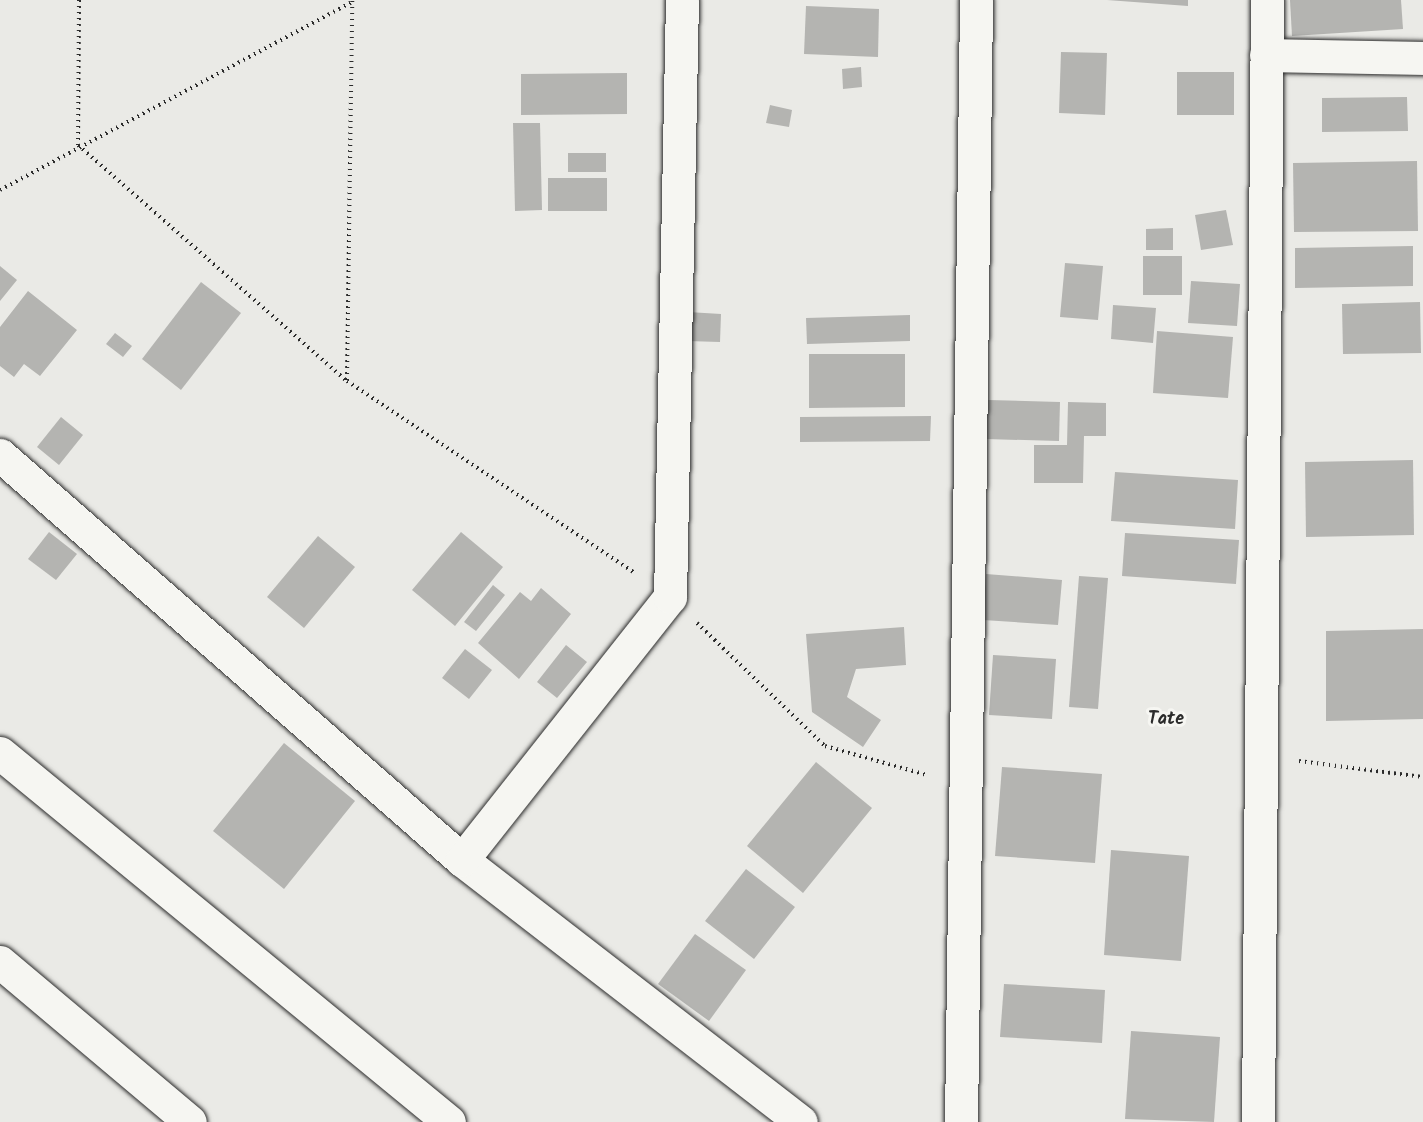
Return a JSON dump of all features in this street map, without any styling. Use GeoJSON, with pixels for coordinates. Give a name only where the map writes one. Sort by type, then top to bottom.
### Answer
{"type":"FeatureCollection","features":[{"type":"Feature","properties":{"kind":"street"},"geometry":{"type":"LineString","coordinates":[[462,860],[670,597],[682,0]]}},
{"type":"Feature","properties":{"kind":"street"},"geometry":{"type":"LineString","coordinates":[[961,1122],[968,786],[976,0]]}},
{"type":"Feature","properties":{"kind":"street"},"geometry":{"type":"LineString","coordinates":[[1258,1122],[1259,757],[1267,0]]}},
{"type":"Feature","properties":{"kind":"street"},"geometry":{"type":"LineString","coordinates":[[1266,55],[1423,58]]}},
{"type":"Feature","properties":{"kind":"street"},"geometry":{"type":"LineString","coordinates":[[0,455],[462,860],[801,1122]]}},
{"type":"Feature","properties":{"kind":"street"},"geometry":{"type":"LineString","coordinates":[[0,753],[449,1122]]}},
{"type":"Feature","properties":{"kind":"street"},"geometry":{"type":"LineString","coordinates":[[0,962],[190,1122]]}},
{"type":"Feature","properties":{"kind":"path"},"geometry":{"type":"LineString","coordinates":[[79,0],[78,145],[347,381],[670,597],[825,746],[968,786]]}},
{"type":"Feature","properties":{"kind":"path"},"geometry":{"type":"LineString","coordinates":[[0,190],[78,145],[352,1],[347,381]]}},
{"type":"Feature","properties":{"kind":"path"},"geometry":{"type":"LineString","coordinates":[[1259,757],[1404,772],[1423,777]]}},
{"type":"Feature","properties":{"kind":"building"},"geometry":{"type":"Polygon","coordinates":[[[1107,0],[1188,0],[1188,6],[1107,0]]]}},
{"type":"Feature","properties":{"kind":"building"},"geometry":{"type":"Polygon","coordinates":[[[1290,0],[1401,0],[1403,29],[1292,36],[1290,0]]]}},
{"type":"Feature","properties":{"kind":"building"},"geometry":{"type":"Polygon","coordinates":[[[806,6],[879,9],[878,57],[804,54],[806,6]]]}},
{"type":"Feature","properties":{"kind":"building"},"geometry":{"type":"Polygon","coordinates":[[[1061,52],[1107,53],[1105,115],[1059,113],[1061,52]]]}},
{"type":"Feature","properties":{"kind":"building"},"geometry":{"type":"Polygon","coordinates":[[[861,67],[862,87],[843,89],[842,69],[861,67]]]}},
{"type":"Feature","properties":{"kind":"building"},"geometry":{"type":"Polygon","coordinates":[[[1177,72],[1234,72],[1234,115],[1177,115],[1177,72]]]}},
{"type":"Feature","properties":{"kind":"building"},"geometry":{"type":"Polygon","coordinates":[[[627,73],[627,114],[521,115],[521,74],[627,73]]]}},
{"type":"Feature","properties":{"kind":"building"},"geometry":{"type":"Polygon","coordinates":[[[1407,97],[1408,131],[1322,132],[1322,98],[1407,97]]]}},
{"type":"Feature","properties":{"kind":"building"},"geometry":{"type":"Polygon","coordinates":[[[770,105],[792,110],[789,127],[766,123],[770,105]]]}},
{"type":"Feature","properties":{"kind":"building"},"geometry":{"type":"Polygon","coordinates":[[[513,123],[540,123],[542,210],[515,211],[513,123]]]}},
{"type":"Feature","properties":{"kind":"building"},"geometry":{"type":"Polygon","coordinates":[[[568,153],[606,153],[606,172],[568,172],[568,153]]]}},
{"type":"Feature","properties":{"kind":"building"},"geometry":{"type":"Polygon","coordinates":[[[1417,161],[1418,231],[1294,232],[1293,163],[1417,161]]]}},
{"type":"Feature","properties":{"kind":"building"},"geometry":{"type":"Polygon","coordinates":[[[548,178],[607,178],[607,211],[548,211],[548,178]]]}},
{"type":"Feature","properties":{"kind":"building"},"geometry":{"type":"Polygon","coordinates":[[[1226,210],[1233,245],[1201,250],[1195,215],[1226,210]]]}},
{"type":"Feature","properties":{"kind":"building"},"geometry":{"type":"Polygon","coordinates":[[[1173,228],[1173,250],[1146,250],[1146,229],[1173,228]]]}},
{"type":"Feature","properties":{"kind":"building"},"geometry":{"type":"Polygon","coordinates":[[[1413,246],[1413,286],[1295,288],[1295,248],[1413,246]]]}},
{"type":"Feature","properties":{"kind":"building"},"geometry":{"type":"Polygon","coordinates":[[[1143,256],[1182,256],[1182,295],[1143,295],[1143,256]]]}},
{"type":"Feature","properties":{"kind":"building"},"geometry":{"type":"Polygon","coordinates":[[[1065,263],[1103,266],[1098,320],[1060,317],[1065,263]]]}},
{"type":"Feature","properties":{"kind":"building"},"geometry":{"type":"Polygon","coordinates":[[[0,266],[17,280],[0,301],[0,266]]]}},
{"type":"Feature","properties":{"kind":"building"},"geometry":{"type":"Polygon","coordinates":[[[1191,281],[1240,284],[1237,326],[1188,323],[1191,281]]]}},
{"type":"Feature","properties":{"kind":"building"},"geometry":{"type":"Polygon","coordinates":[[[201,282],[241,313],[181,390],[142,359],[201,282]]]}},
{"type":"Feature","properties":{"kind":"building"},"geometry":{"type":"Polygon","coordinates":[[[28,291],[77,330],[40,376],[24,364],[14,377],[0,366],[0,327],[28,291]]]}},
{"type":"Feature","properties":{"kind":"building"},"geometry":{"type":"Polygon","coordinates":[[[1420,302],[1421,353],[1343,354],[1342,304],[1420,302]]]}},
{"type":"Feature","properties":{"kind":"building"},"geometry":{"type":"Polygon","coordinates":[[[1113,305],[1156,308],[1153,343],[1111,339],[1113,305]]]}},
{"type":"Feature","properties":{"kind":"building"},"geometry":{"type":"Polygon","coordinates":[[[688,312],[721,314],[720,342],[687,341],[688,312]]]}},
{"type":"Feature","properties":{"kind":"building"},"geometry":{"type":"Polygon","coordinates":[[[910,315],[910,341],[807,344],[806,318],[910,315]]]}},
{"type":"Feature","properties":{"kind":"building"},"geometry":{"type":"Polygon","coordinates":[[[1157,331],[1233,337],[1228,398],[1153,393],[1157,331]]]}},
{"type":"Feature","properties":{"kind":"building"},"geometry":{"type":"Polygon","coordinates":[[[115,333],[132,346],[123,357],[106,344],[115,333]]]}},
{"type":"Feature","properties":{"kind":"building"},"geometry":{"type":"Polygon","coordinates":[[[809,354],[905,354],[905,407],[809,408],[809,354]]]}},
{"type":"Feature","properties":{"kind":"building"},"geometry":{"type":"Polygon","coordinates":[[[988,400],[1060,402],[1059,441],[986,439],[988,400]]]}},
{"type":"Feature","properties":{"kind":"building"},"geometry":{"type":"Polygon","coordinates":[[[1068,402],[1106,403],[1106,436],[1084,436],[1083,483],[1034,483],[1034,445],[1067,445],[1068,402]]]}},
{"type":"Feature","properties":{"kind":"building"},"geometry":{"type":"Polygon","coordinates":[[[931,416],[930,441],[800,442],[800,417],[931,416]]]}},
{"type":"Feature","properties":{"kind":"building"},"geometry":{"type":"Polygon","coordinates":[[[61,417],[83,435],[59,465],[37,447],[61,417]]]}},
{"type":"Feature","properties":{"kind":"building"},"geometry":{"type":"Polygon","coordinates":[[[1413,460],[1414,535],[1306,537],[1305,462],[1413,460]]]}},
{"type":"Feature","properties":{"kind":"building"},"geometry":{"type":"Polygon","coordinates":[[[1115,472],[1238,480],[1235,529],[1111,521],[1115,472]]]}},
{"type":"Feature","properties":{"kind":"building"},"geometry":{"type":"Polygon","coordinates":[[[49,532],[77,554],[56,580],[28,559],[49,532]]]}},
{"type":"Feature","properties":{"kind":"building"},"geometry":{"type":"Polygon","coordinates":[[[461,532],[503,567],[455,626],[412,590],[461,532]]]}},
{"type":"Feature","properties":{"kind":"building"},"geometry":{"type":"Polygon","coordinates":[[[1125,533],[1239,540],[1236,584],[1122,576],[1125,533]]]}},
{"type":"Feature","properties":{"kind":"building"},"geometry":{"type":"Polygon","coordinates":[[[318,536],[355,567],[304,628],[267,597],[318,536]]]}},
{"type":"Feature","properties":{"kind":"building"},"geometry":{"type":"Polygon","coordinates":[[[986,574],[1062,580],[1058,625],[983,620],[986,574]]]}},
{"type":"Feature","properties":{"kind":"building"},"geometry":{"type":"Polygon","coordinates":[[[1079,576],[1108,578],[1098,709],[1069,707],[1079,576]]]}},
{"type":"Feature","properties":{"kind":"building"},"geometry":{"type":"Polygon","coordinates":[[[493,585],[505,595],[476,631],[464,622],[493,585]]]}},
{"type":"Feature","properties":{"kind":"building"},"geometry":{"type":"Polygon","coordinates":[[[541,588],[571,614],[519,679],[478,643],[520,592],[531,601],[541,588]]]}},
{"type":"Feature","properties":{"kind":"building"},"geometry":{"type":"Polygon","coordinates":[[[904,627],[906,665],[856,669],[847,697],[881,720],[863,747],[812,712],[806,634],[904,627]]]}},
{"type":"Feature","properties":{"kind":"building"},"geometry":{"type":"Polygon","coordinates":[[[1423,629],[1423,719],[1326,721],[1326,631],[1423,629]]]}},
{"type":"Feature","properties":{"kind":"building"},"geometry":{"type":"Polygon","coordinates":[[[566,645],[587,662],[557,698],[537,682],[566,645]]]}},
{"type":"Feature","properties":{"kind":"building"},"geometry":{"type":"Polygon","coordinates":[[[465,649],[492,670],[469,699],[442,678],[465,649]]]}},
{"type":"Feature","properties":{"kind":"building"},"geometry":{"type":"Polygon","coordinates":[[[993,655],[1056,659],[1052,719],[989,715],[993,655]]]}},
{"type":"Feature","properties":{"kind":"building"},"geometry":{"type":"Polygon","coordinates":[[[284,743],[355,801],[284,889],[213,831],[284,743]]]}},
{"type":"Feature","properties":{"kind":"building"},"geometry":{"type":"Polygon","coordinates":[[[816,762],[872,808],[803,893],[747,846],[816,762]]]}},
{"type":"Feature","properties":{"kind":"building"},"geometry":{"type":"Polygon","coordinates":[[[1002,767],[1102,774],[1095,863],[995,856],[1002,767]]]}},
{"type":"Feature","properties":{"kind":"building"},"geometry":{"type":"Polygon","coordinates":[[[1111,850],[1189,856],[1181,961],[1104,955],[1111,850]]]}},
{"type":"Feature","properties":{"kind":"building"},"geometry":{"type":"Polygon","coordinates":[[[746,869],[795,907],[754,959],[705,921],[746,869]]]}},
{"type":"Feature","properties":{"kind":"building"},"geometry":{"type":"Polygon","coordinates":[[[695,934],[746,970],[709,1021],[658,984],[695,934]]]}},
{"type":"Feature","properties":{"kind":"building"},"geometry":{"type":"Polygon","coordinates":[[[1004,984],[1105,990],[1102,1043],[1000,1037],[1004,984]]]}},
{"type":"Feature","properties":{"kind":"building"},"geometry":{"type":"Polygon","coordinates":[[[1131,1031],[1220,1037],[1214,1122],[1125,1119],[1131,1031]]]}},
{"type":"Feature","properties":{"kind":"district","name":"Tate"},"geometry":{"type":"Point","coordinates":[1166,720]}}]}
